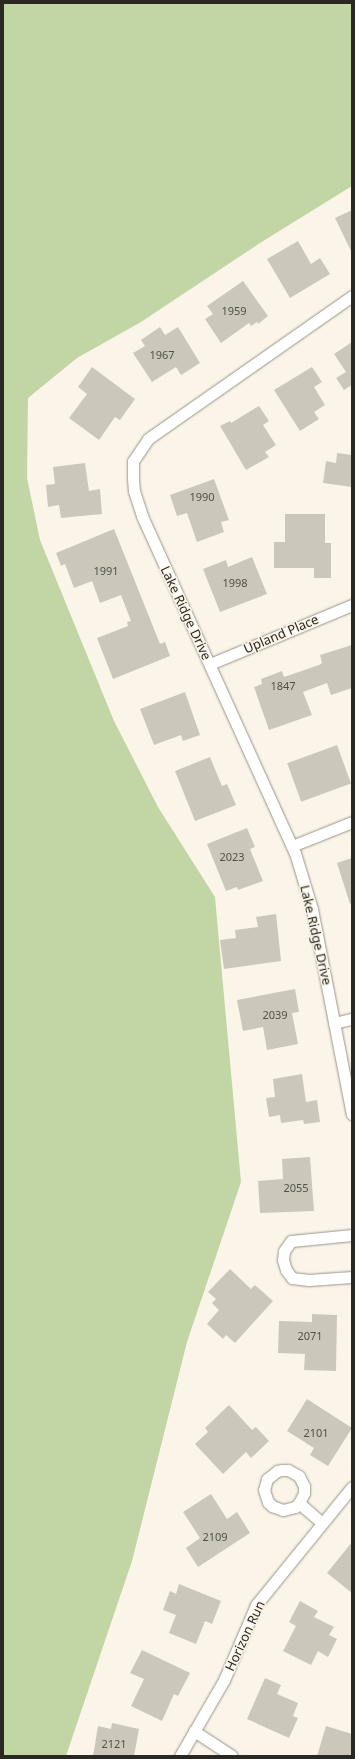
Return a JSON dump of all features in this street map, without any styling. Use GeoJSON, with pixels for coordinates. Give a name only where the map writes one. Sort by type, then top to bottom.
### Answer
{"type":"FeatureCollection","features":[{"type":"Feature","properties":{"kind":"street","name":"Lake Ridge Drive"},"geometry":{"type":"LineString","coordinates":[[352,296],[148,439],[134,461],[134,491],[142,516],[292,846],[312,909],[352,1114]]}},
{"type":"Feature","properties":{"kind":"street","name":"Upland Place"},"geometry":{"type":"LineString","coordinates":[[210,664],[352,605]]}},
{"type":"Feature","properties":{"kind":"street"},"geometry":{"type":"LineString","coordinates":[[292,846],[352,822]]}},
{"type":"Feature","properties":{"kind":"street"},"geometry":{"type":"LineString","coordinates":[[334,1023],[352,1019]]}},
{"type":"Feature","properties":{"kind":"street"},"geometry":{"type":"LineString","coordinates":[[352,1235],[291,1241],[284,1251],[283,1260],[286,1270],[292,1278],[309,1280],[352,1277]]}},
{"type":"Feature","properties":{"kind":"street","name":"Horizon Run"},"geometry":{"type":"LineString","coordinates":[[180,1756],[224,1680],[256,1605],[352,1487]]}},
{"type":"Feature","properties":{"kind":"street"},"geometry":{"type":"LineString","coordinates":[[299,1503],[322,1523]]}},
{"type":"Feature","properties":{"kind":"street"},"geometry":{"type":"LineString","coordinates":[[194,1731],[232,1756]]}},
{"type":"Feature","properties":{"kind":"green space"},"geometry":{"type":"Polygon","coordinates":[[[3,3],[352,3],[352,186],[260,243],[141,322],[77,358],[28,398],[27,478],[40,540],[114,721],[158,807],[215,897],[241,1182],[187,1342],[132,1561],[66,1756],[3,1756],[3,3]]]}},
{"type":"Feature","properties":{"kind":"building"},"geometry":{"type":"Polygon","coordinates":[[[352,210],[352,253],[335,218],[352,210]]]}},
{"type":"Feature","properties":{"kind":"building"},"geometry":{"type":"Polygon","coordinates":[[[298,241],[311,264],[320,258],[330,274],[290,298],[267,259],[298,241]]]}},
{"type":"Feature","properties":{"kind":"building"},"geometry":{"type":"Polygon","coordinates":[[[243,281],[268,316],[258,324],[257,322],[251,326],[249,323],[221,343],[205,319],[213,314],[207,306],[243,281]]]}},
{"type":"Feature","properties":{"kind":"building"},"geometry":{"type":"Polygon","coordinates":[[[160,327],[165,335],[178,327],[200,363],[181,375],[176,367],[152,382],[133,353],[145,346],[141,340],[160,327]]]}},
{"type":"Feature","properties":{"kind":"building"},"geometry":{"type":"Polygon","coordinates":[[[352,342],[352,385],[344,390],[336,378],[346,372],[334,354],[352,342]]]}},
{"type":"Feature","properties":{"kind":"building"},"geometry":{"type":"Polygon","coordinates":[[[92,367],[135,399],[120,420],[115,417],[99,440],[69,418],[87,394],[78,387],[92,367]]]}},
{"type":"Feature","properties":{"kind":"building"},"geometry":{"type":"Polygon","coordinates":[[[312,367],[322,382],[314,387],[325,405],[314,412],[319,419],[300,431],[274,390],[312,367]]]}},
{"type":"Feature","properties":{"kind":"building"},"geometry":{"type":"Polygon","coordinates":[[[259,406],[269,421],[263,425],[276,445],[265,452],[269,457],[246,470],[220,426],[230,421],[231,423],[259,406]]]}},
{"type":"Feature","properties":{"kind":"building"},"geometry":{"type":"Polygon","coordinates":[[[337,453],[352,455],[352,487],[323,483],[326,461],[336,463],[337,453]]]}},
{"type":"Feature","properties":{"kind":"building"},"geometry":{"type":"Polygon","coordinates":[[[85,463],[89,491],[100,489],[102,514],[61,518],[59,505],[48,507],[46,485],[55,484],[53,467],[85,463]]]}},
{"type":"Feature","properties":{"kind":"building"},"geometry":{"type":"Polygon","coordinates":[[[214,479],[229,520],[221,522],[224,532],[197,542],[187,513],[177,516],[170,495],[214,479]]]}},
{"type":"Feature","properties":{"kind":"building"},"geometry":{"type":"Polygon","coordinates":[[[285,514],[325,514],[325,543],[331,543],[331,578],[314,578],[314,568],[274,568],[274,542],[285,542],[285,514]]]}},
{"type":"Feature","properties":{"kind":"building"},"geometry":{"type":"Polygon","coordinates":[[[114,529],[160,644],[165,642],[170,656],[113,679],[97,638],[128,626],[127,622],[131,621],[121,595],[100,603],[92,581],[74,588],[65,564],[61,566],[56,553],[114,529]]]}},
{"type":"Feature","properties":{"kind":"building"},"geometry":{"type":"Polygon","coordinates":[[[252,557],[267,594],[220,612],[203,569],[226,560],[228,567],[252,557]]]}},
{"type":"Feature","properties":{"kind":"building"},"geometry":{"type":"Polygon","coordinates":[[[352,645],[352,688],[331,695],[327,683],[303,692],[312,715],[269,730],[254,687],[262,684],[261,679],[282,671],[284,677],[319,665],[322,663],[320,655],[352,645]]]}},
{"type":"Feature","properties":{"kind":"building"},"geometry":{"type":"Polygon","coordinates":[[[185,692],[200,735],[183,741],[181,735],[154,745],[140,709],[185,692]]]}},
{"type":"Feature","properties":{"kind":"building"},"geometry":{"type":"Polygon","coordinates":[[[337,745],[351,784],[301,802],[287,763],[337,745]]]}},
{"type":"Feature","properties":{"kind":"building"},"geometry":{"type":"Polygon","coordinates":[[[210,757],[222,786],[227,784],[236,805],[195,821],[175,771],[210,757]]]}},
{"type":"Feature","properties":{"kind":"building"},"geometry":{"type":"Polygon","coordinates":[[[247,828],[255,847],[250,849],[263,881],[238,890],[237,887],[226,891],[207,844],[247,828]]]}},
{"type":"Feature","properties":{"kind":"building"},"geometry":{"type":"Polygon","coordinates":[[[352,858],[352,903],[350,904],[337,863],[352,858]]]}},
{"type":"Feature","properties":{"kind":"building"},"geometry":{"type":"Polygon","coordinates":[[[276,914],[281,961],[224,969],[220,940],[236,938],[235,930],[258,927],[256,917],[276,914]]]}},
{"type":"Feature","properties":{"kind":"building"},"geometry":{"type":"Polygon","coordinates":[[[295,989],[299,1012],[292,1013],[298,1044],[267,1050],[263,1027],[243,1031],[237,1000],[295,989]]]}},
{"type":"Feature","properties":{"kind":"building"},"geometry":{"type":"Polygon","coordinates":[[[302,1074],[306,1102],[317,1100],[320,1122],[304,1124],[303,1120],[281,1123],[280,1115],[269,1117],[266,1098],[275,1097],[273,1079],[302,1074]]]}},
{"type":"Feature","properties":{"kind":"building"},"geometry":{"type":"Polygon","coordinates":[[[310,1157],[314,1211],[260,1213],[258,1181],[283,1179],[282,1159],[310,1157]]]}},
{"type":"Feature","properties":{"kind":"building"},"geometry":{"type":"Polygon","coordinates":[[[230,1269],[251,1289],[255,1285],[273,1301],[235,1343],[226,1335],[223,1339],[207,1324],[219,1310],[212,1303],[216,1299],[208,1292],[230,1269]]]}},
{"type":"Feature","properties":{"kind":"building"},"geometry":{"type":"Polygon","coordinates":[[[312,1314],[337,1315],[336,1371],[304,1370],[305,1354],[278,1353],[279,1321],[312,1322],[312,1314]]]}},
{"type":"Feature","properties":{"kind":"building"},"geometry":{"type":"Polygon","coordinates":[[[307,1399],[352,1428],[328,1466],[310,1455],[314,1448],[287,1431],[307,1399]]]}},
{"type":"Feature","properties":{"kind":"building"},"geometry":{"type":"Polygon","coordinates":[[[229,1405],[252,1430],[256,1427],[269,1441],[251,1458],[246,1452],[223,1474],[195,1444],[208,1432],[205,1428],[229,1405]]]}},
{"type":"Feature","properties":{"kind":"building"},"geometry":{"type":"Polygon","coordinates":[[[211,1494],[227,1519],[237,1512],[250,1533],[198,1567],[186,1548],[200,1538],[183,1512],[211,1494]]]}},
{"type":"Feature","properties":{"kind":"building"},"geometry":{"type":"Polygon","coordinates":[[[352,1542],[352,1593],[327,1573],[352,1542]]]}},
{"type":"Feature","properties":{"kind":"building"},"geometry":{"type":"Polygon","coordinates":[[[179,1584],[221,1601],[212,1624],[205,1621],[196,1644],[169,1633],[176,1615],[163,1610],[170,1591],[176,1594],[179,1584]]]}},
{"type":"Feature","properties":{"kind":"building"},"geometry":{"type":"Polygon","coordinates":[[[300,1601],[318,1611],[314,1617],[334,1627],[329,1635],[337,1639],[328,1657],[318,1651],[311,1665],[283,1651],[296,1626],[289,1622],[300,1601]]]}},
{"type":"Feature","properties":{"kind":"building"},"geometry":{"type":"Polygon","coordinates":[[[142,1650],[190,1673],[178,1696],[174,1694],[162,1721],[131,1706],[144,1679],[130,1673],[142,1650]]]}},
{"type":"Feature","properties":{"kind":"building"},"geometry":{"type":"Polygon","coordinates":[[[265,1678],[281,1685],[277,1694],[298,1703],[293,1716],[298,1718],[289,1738],[247,1719],[265,1678]]]}},
{"type":"Feature","properties":{"kind":"building"},"geometry":{"type":"Polygon","coordinates":[[[112,1723],[139,1729],[134,1756],[93,1756],[98,1726],[111,1729],[112,1723]]]}},
{"type":"Feature","properties":{"kind":"building"},"geometry":{"type":"Polygon","coordinates":[[[326,1726],[352,1734],[352,1756],[317,1756],[326,1726]]]}}]}
